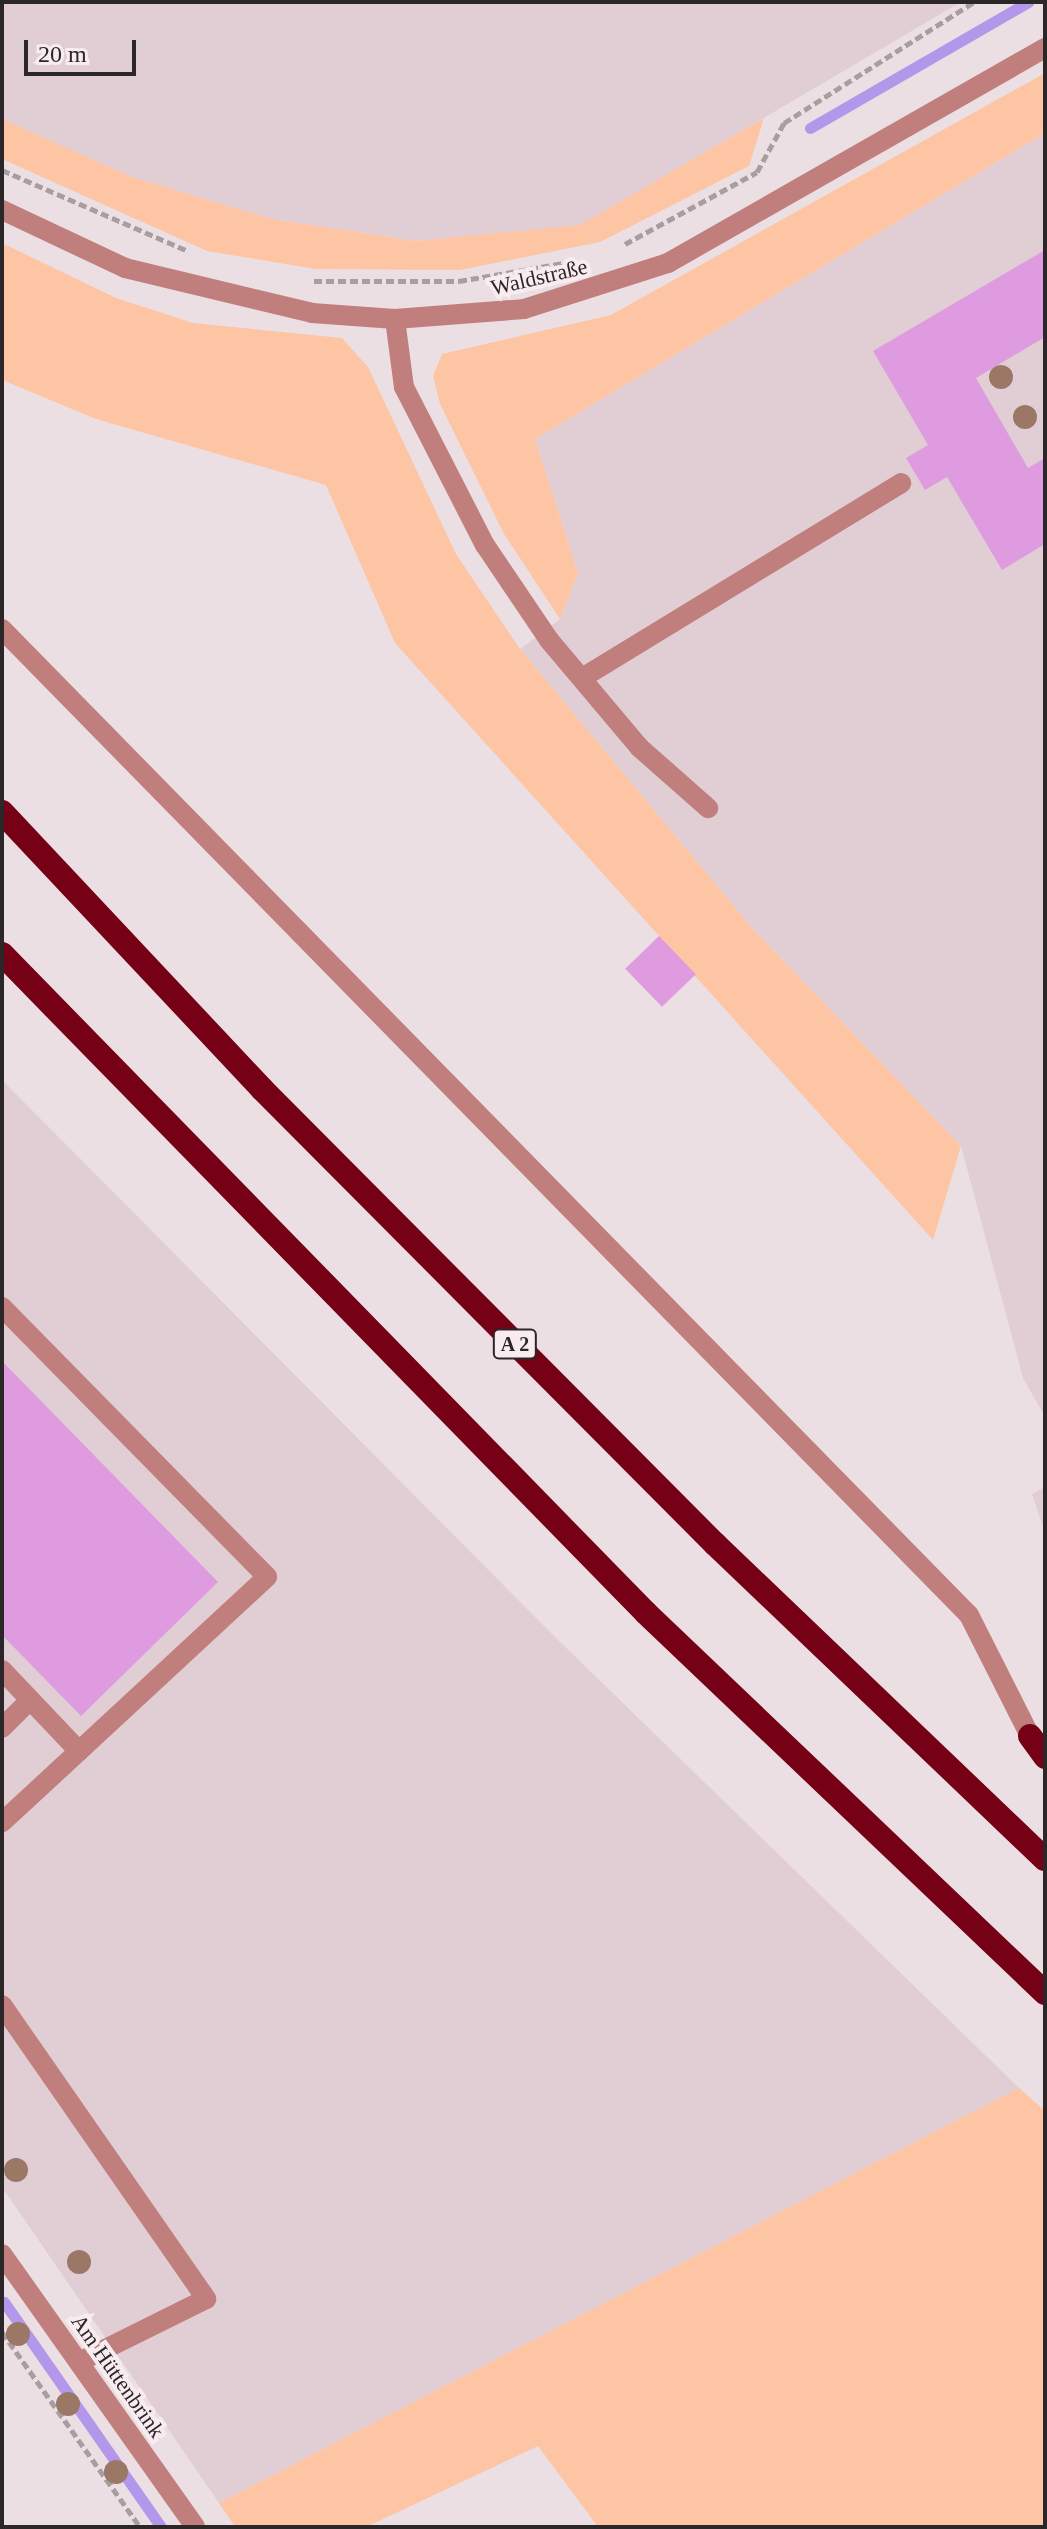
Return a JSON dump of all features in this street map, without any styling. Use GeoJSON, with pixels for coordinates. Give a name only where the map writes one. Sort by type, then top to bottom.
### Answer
{"type":"FeatureCollection","features":[{"type":"Feature","properties":{"kind":"highway","name":"A 2"},"geometry":{"type":"LineString","coordinates":[[2,812],[262,1089],[681,1511],[1045,1859]]}},
{"type":"Feature","properties":{"kind":"highway"},"geometry":{"type":"LineString","coordinates":[[2,954],[646,1613],[1045,1993]]}},
{"type":"Feature","properties":{"kind":"highway"},"geometry":{"type":"LineString","coordinates":[[1030,1736],[1045,1757]]}},
{"type":"Feature","properties":{"kind":"street","name":"Waldstraße"},"geometry":{"type":"LineString","coordinates":[[2,210],[125,268],[196,290],[312,313],[395,319],[524,309],[668,263],[1045,48]]}},
{"type":"Feature","properties":{"kind":"street"},"geometry":{"type":"LineString","coordinates":[[395,319],[404,387],[485,545],[582,678],[640,748],[708,808]]}},
{"type":"Feature","properties":{"kind":"street"},"geometry":{"type":"LineString","coordinates":[[582,678],[901,483]]}},
{"type":"Feature","properties":{"kind":"street"},"geometry":{"type":"LineString","coordinates":[[2,629],[969,1615],[1030,1736]]}},
{"type":"Feature","properties":{"kind":"street"},"geometry":{"type":"LineString","coordinates":[[2,1307],[267,1577],[2,1822]]}},
{"type":"Feature","properties":{"kind":"street"},"geometry":{"type":"LineString","coordinates":[[2,1670],[79,1751]]}},
{"type":"Feature","properties":{"kind":"street"},"geometry":{"type":"LineString","coordinates":[[2,1728],[30,1700]]}},
{"type":"Feature","properties":{"kind":"street"},"geometry":{"type":"LineString","coordinates":[[2,2005],[206,2299],[79,2362]]}},
{"type":"Feature","properties":{"kind":"street","name":"Am Hüttenbrink"},"geometry":{"type":"LineString","coordinates":[[2,2254],[195,2527]]}},
{"type":"Feature","properties":{"kind":"path"},"geometry":{"type":"LineString","coordinates":[[614,250],[757,172],[784,123],[974,2]]}},
{"type":"Feature","properties":{"kind":"path"},"geometry":{"type":"LineString","coordinates":[[2,170],[202,257]]}},
{"type":"Feature","properties":{"kind":"path"},"geometry":{"type":"LineString","coordinates":[[300,278],[459,281],[572,262]]}},
{"type":"Feature","properties":{"kind":"path"},"geometry":{"type":"LineString","coordinates":[[2,2332],[140,2527]]}},
{"type":"Feature","properties":{"kind":"shaded area"},"geometry":{"type":"Polygon","coordinates":[[[2,2],[961,2],[580,226],[416,241],[272,219],[132,177],[19,129],[2,119],[2,2]]]}},
{"type":"Feature","properties":{"kind":"shaded area"},"geometry":{"type":"Polygon","coordinates":[[[1045,73],[1045,133],[535,439],[578,573],[560,619],[504,534],[440,404],[433,376],[442,354],[611,315],[1045,73]]]}},
{"type":"Feature","properties":{"kind":"shaded area"},"geometry":{"type":"Polygon","coordinates":[[[764,118],[749,166],[600,242],[460,270],[316,269],[207,251],[2,159],[2,119],[132,177],[272,219],[416,241],[580,225],[764,118]]]}},
{"type":"Feature","properties":{"kind":"shaded area"},"geometry":{"type":"Polygon","coordinates":[[[1045,133],[1045,1417],[1023,1378],[961,1146],[752,928],[520,649],[560,619],[578,573],[535,439],[1045,133]]]}},
{"type":"Feature","properties":{"kind":"shaded area"},"geometry":{"type":"Polygon","coordinates":[[[2,243],[116,298],[193,323],[342,338],[368,367],[456,554],[520,649],[752,928],[961,1146],[933,1240],[395,643],[326,485],[96,419],[2,380],[2,243]]]}},
{"type":"Feature","properties":{"kind":"shaded area"},"geometry":{"type":"Polygon","coordinates":[[[2,1080],[555,1637],[1019,2088],[219,2503],[2,2187],[2,1080]]]}},
{"type":"Feature","properties":{"kind":"shaded area"},"geometry":{"type":"Polygon","coordinates":[[[1045,1487],[1045,1533],[1032,1494],[1045,1487]]]}},
{"type":"Feature","properties":{"kind":"shaded area"},"geometry":{"type":"Polygon","coordinates":[[[1019,2088],[1045,2111],[1045,2527],[598,2527],[538,2446],[366,2527],[235,2527],[219,2503],[1019,2088]]]}},
{"type":"Feature","properties":{"kind":"building"},"geometry":{"type":"Polygon","coordinates":[[[1045,250],[1045,337],[976,378],[1028,468],[1045,458],[1045,544],[1002,570],[947,477],[925,490],[906,458],[928,445],[873,351],[1045,250]]]}},
{"type":"Feature","properties":{"kind":"building"},"geometry":{"type":"Polygon","coordinates":[[[659,936],[696,974],[662,1007],[625,969],[659,936]]]}},
{"type":"Feature","properties":{"kind":"building"},"geometry":{"type":"Polygon","coordinates":[[[2,1361],[218,1582],[81,1716],[2,1635],[2,1361]]]}},
{"type":"Feature","properties":{"kind":"waterway"},"geometry":{"type":"LineString","coordinates":[[810,128],[1028,2]]}},
{"type":"Feature","properties":{"kind":"waterway"},"geometry":{"type":"LineString","coordinates":[[4,2302],[161,2527]]}}]}
